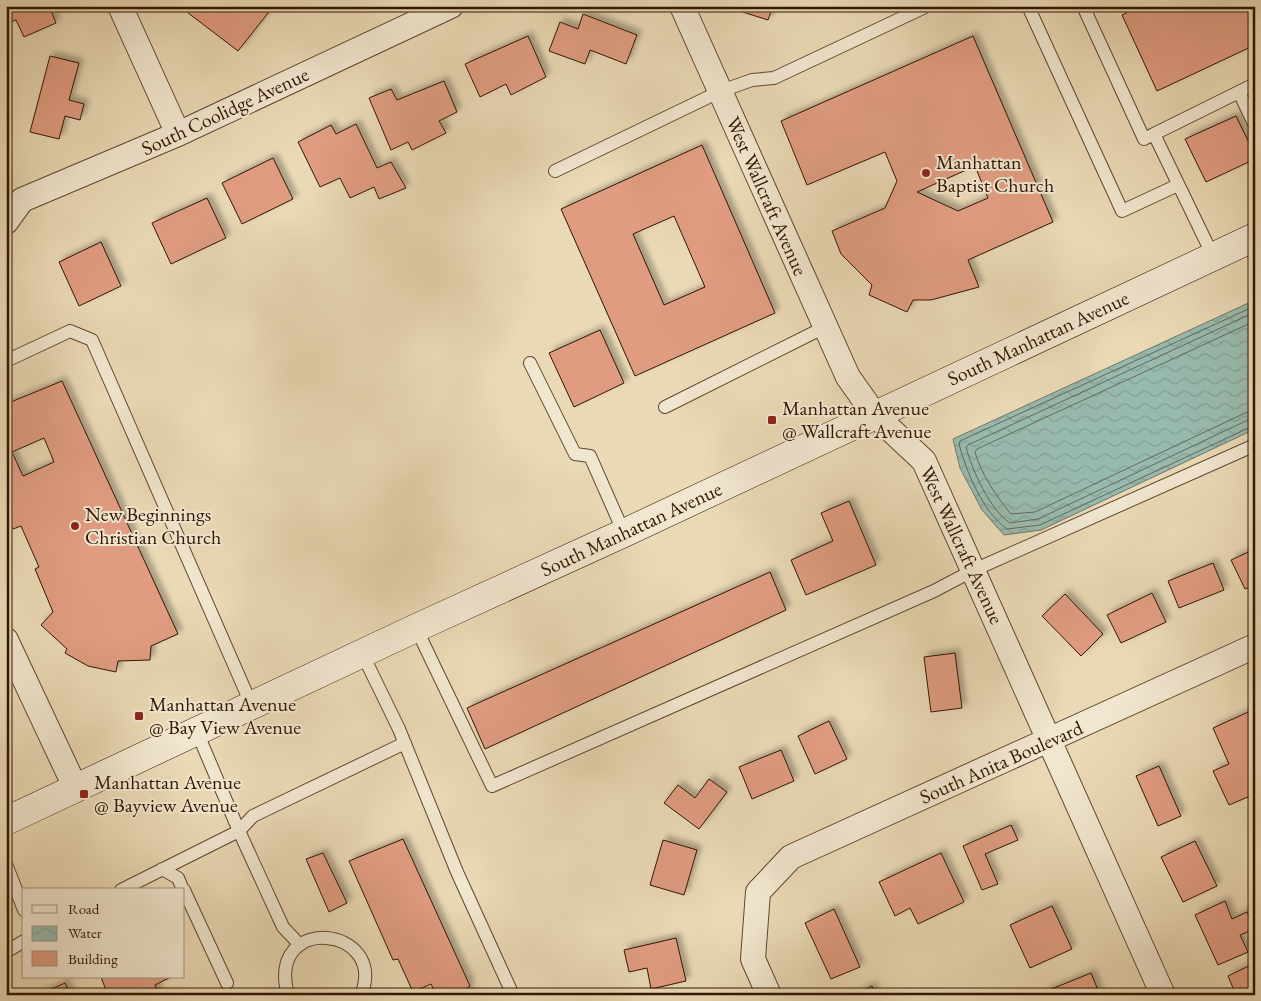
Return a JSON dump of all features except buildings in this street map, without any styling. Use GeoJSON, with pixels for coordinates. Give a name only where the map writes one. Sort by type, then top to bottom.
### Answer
{"type":"FeatureCollection","features":[{"type":"Feature","properties":{"kind":"main road","name":"South Manhattan Avenue"},"geometry":{"type":"LineString","coordinates":[[6,822],[1255,236]]}},
{"type":"Feature","properties":{"kind":"street"},"geometry":{"type":"LineString","coordinates":[[120,6],[178,134]]}},
{"type":"Feature","properties":{"kind":"street","name":"South Coolidge Avenue"},"geometry":{"type":"LineString","coordinates":[[6,222],[22,200],[178,134],[451,6]]}},
{"type":"Feature","properties":{"kind":"street","name":"West Wallcraft Avenue"},"geometry":{"type":"LineString","coordinates":[[682,6],[848,378],[876,415],[924,461],[1163,995]]}},
{"type":"Feature","properties":{"kind":"street"},"geometry":{"type":"LineString","coordinates":[[6,640],[76,789]]}},
{"type":"Feature","properties":{"kind":"street","name":"South Anita Boulevard"},"geometry":{"type":"LineString","coordinates":[[769,995],[753,960],[758,892],[791,857],[1255,646]]}},
{"type":"Feature","properties":{"kind":"lane"},"geometry":{"type":"LineString","coordinates":[[1028,6],[1122,211],[1178,185]]}},
{"type":"Feature","properties":{"kind":"lane"},"geometry":{"type":"LineString","coordinates":[[1083,6],[1144,139],[1255,84]]}},
{"type":"Feature","properties":{"kind":"lane"},"geometry":{"type":"LineString","coordinates":[[555,171],[721,91],[752,80],[774,78],[923,8]]}},
{"type":"Feature","properties":{"kind":"lane"},"geometry":{"type":"LineString","coordinates":[[1239,92],[1255,126]]}},
{"type":"Feature","properties":{"kind":"lane"},"geometry":{"type":"LineString","coordinates":[[1154,134],[1213,256]]}},
{"type":"Feature","properties":{"kind":"lane"},"geometry":{"type":"LineString","coordinates":[[665,407],[825,327]]}},
{"type":"Feature","properties":{"kind":"lane"},"geometry":{"type":"LineString","coordinates":[[6,361],[70,331],[92,340],[252,706]]}},
{"type":"Feature","properties":{"kind":"lane"},"geometry":{"type":"LineString","coordinates":[[530,363],[575,454],[590,456],[624,533]]}},
{"type":"Feature","properties":{"kind":"lane"},"geometry":{"type":"LineString","coordinates":[[416,628],[492,786],[934,591],[974,570],[1255,445]]}},
{"type":"Feature","properties":{"kind":"lane"},"geometry":{"type":"LineString","coordinates":[[362,654],[405,744],[457,872],[512,993]]}},
{"type":"Feature","properties":{"kind":"lane"},"geometry":{"type":"LineString","coordinates":[[197,732],[239,830],[284,927],[300,945]]}},
{"type":"Feature","properties":{"kind":"lane"},"geometry":{"type":"LineString","coordinates":[[125,888],[239,830],[253,816],[405,744]]}},
{"type":"Feature","properties":{"kind":"lane"},"geometry":{"type":"LineString","coordinates":[[6,864],[22,905]]}},
{"type":"Feature","properties":{"kind":"lane"},"geometry":{"type":"LineString","coordinates":[[162,869],[178,878],[183,888]]}},
{"type":"Feature","properties":{"kind":"lane"},"geometry":{"type":"LineString","coordinates":[[185,892],[227,983]]}},
{"type":"Feature","properties":{"kind":"lane"},"geometry":{"type":"LineString","coordinates":[[288,995],[284,982],[285,968],[290,955],[300,945],[313,938],[326,937],[340,940],[352,948],[361,959],[365,973],[364,987],[361,995]]}},
{"type":"Feature","properties":{"kind":"lane"},"geometry":{"type":"LineString","coordinates":[[6,952],[22,942]]}},
{"type":"Feature","properties":{"kind":"water"},"geometry":{"type":"Polygon","coordinates":[[[1255,300],[1255,429],[1041,530],[1004,535],[982,510],[960,468],[953,439],[1255,300]]]}},
{"type":"Feature","properties":{"kind":"place","name":"Manhattan Baptist Church"},"geometry":{"type":"Point","coordinates":[926,173]}},
{"type":"Feature","properties":{"kind":"place","name":"Manhattan Avenue @ Wallcraft Avenue"},"geometry":{"type":"Point","coordinates":[772,420]}},
{"type":"Feature","properties":{"kind":"place","name":"New Beginnings Christian Church"},"geometry":{"type":"Point","coordinates":[75,526]}},
{"type":"Feature","properties":{"kind":"place","name":"Manhattan Avenue @ Bay View Avenue"},"geometry":{"type":"Point","coordinates":[139,716]}},
{"type":"Feature","properties":{"kind":"place","name":"Manhattan Avenue @ Bayview Avenue"},"geometry":{"type":"Point","coordinates":[84,794]}}]}
